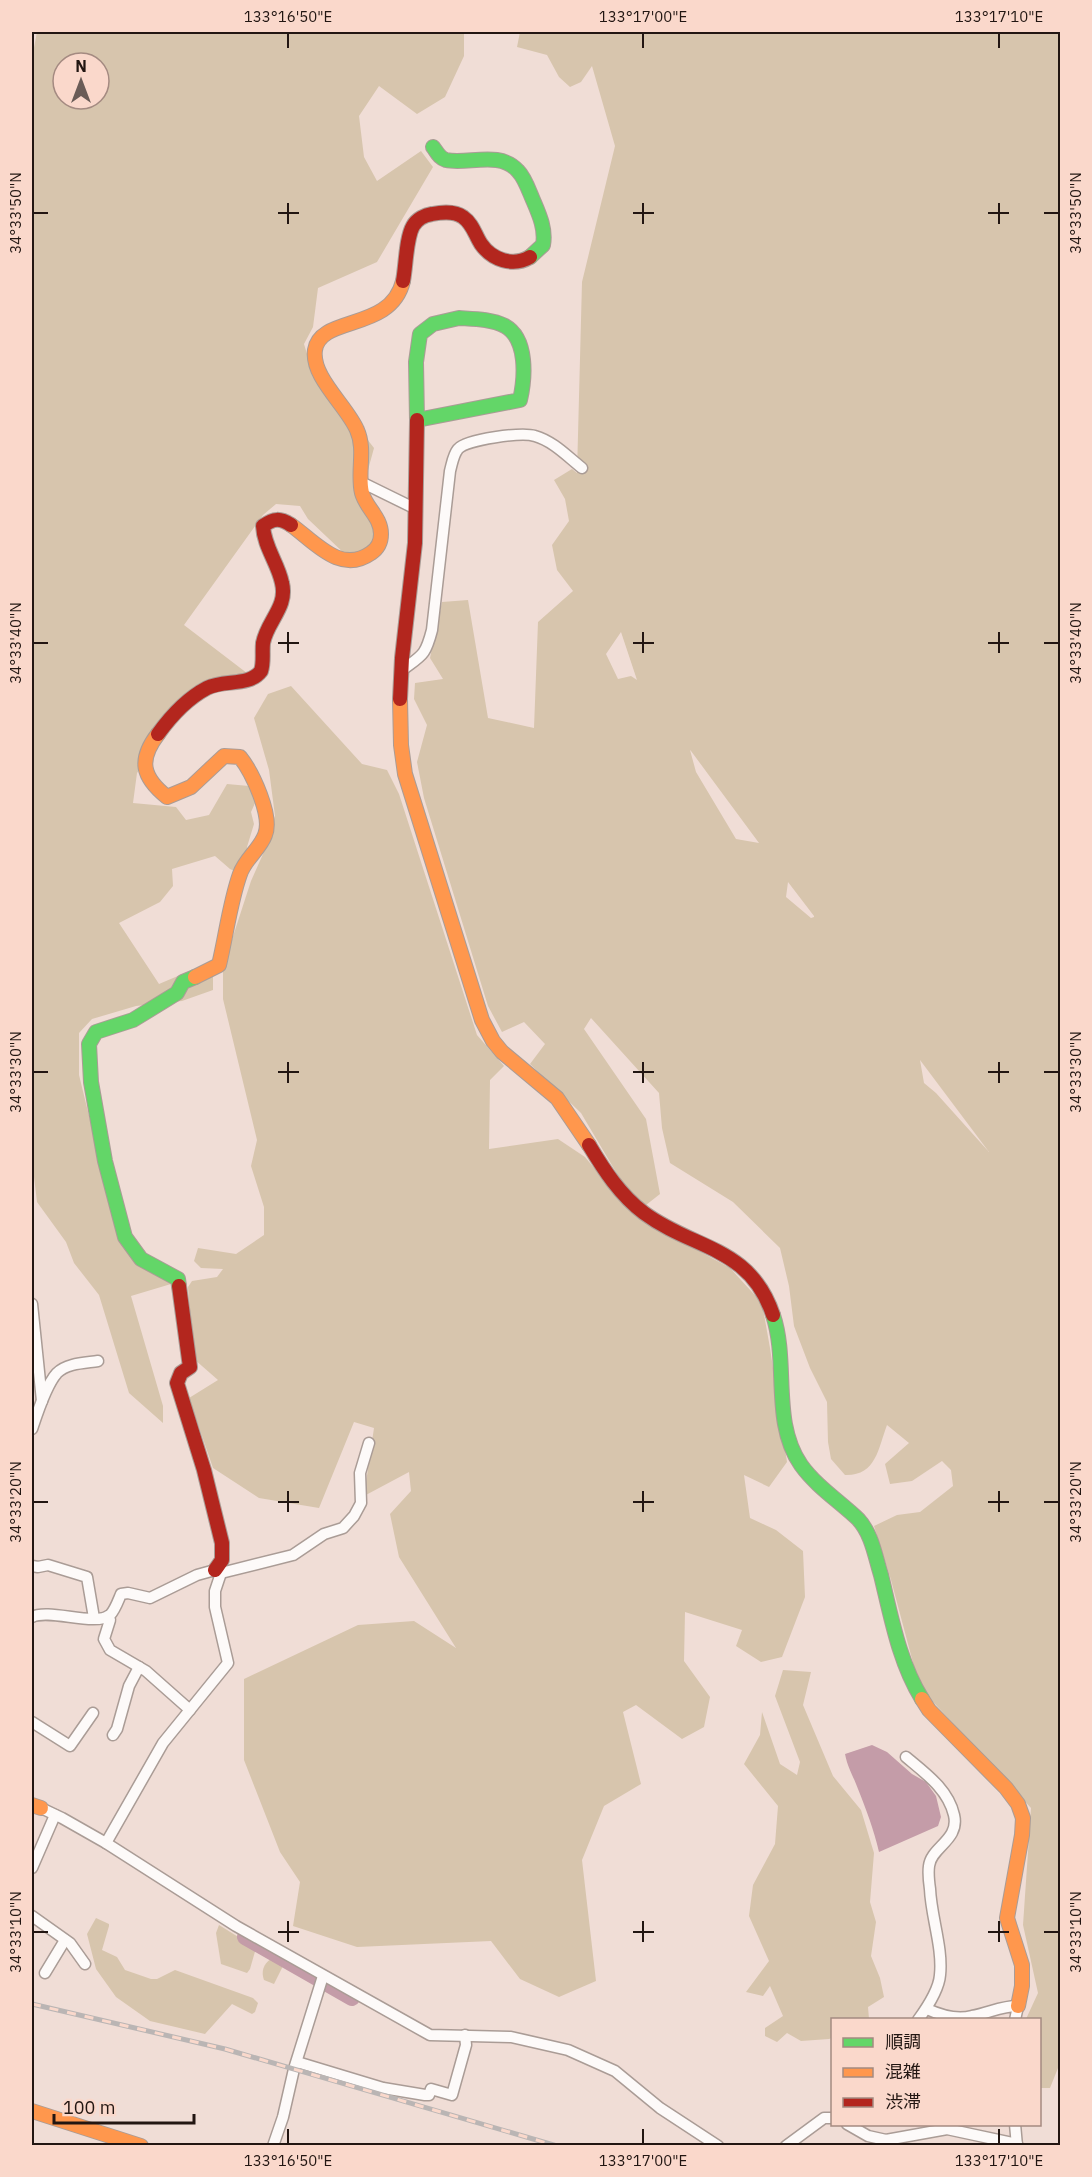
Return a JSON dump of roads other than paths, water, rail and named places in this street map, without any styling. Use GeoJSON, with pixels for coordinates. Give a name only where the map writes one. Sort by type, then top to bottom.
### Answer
{"type":"FeatureCollection","features":[{"type":"Feature","properties":{"kind":"street"},"geometry":{"type":"LineString","coordinates":[[105,1843],[163,1743],[228,1663],[215,1607],[215,1591],[222,1560],[222,1543],[204,1470],[177,1383],[181,1373],[190,1367],[178,1280],[141,1258],[125,1237],[105,1161],[91,1082],[89,1044],[96,1032],[133,1020],[177,993],[183,982],[219,965],[240,872],[266,834],[265,813],[258,788],[240,757],[224,756],[190,788],[179,795],[167,797],[146,772],[145,759],[151,743],[170,719],[196,694],[211,686],[252,679],[259,676],[262,671],[263,642],[284,600],[282,579],[263,541],[263,526],[271,520],[283,520],[326,552],[340,558],[364,558],[377,549],[381,537],[380,525],[364,501],[359,433],[325,381],[316,362],[315,347],[330,329],[355,324],[378,315],[393,303],[402,286],[412,227],[418,219],[429,214],[451,211],[464,216],[485,249],[493,257],[506,261],[525,261],[537,253],[544,244],[544,229],[519,171],[514,166],[501,160],[447,160],[439,156],[433,147]]}},
{"type":"Feature","properties":{"kind":"street"},"geometry":{"type":"LineString","coordinates":[[417,420],[520,400],[524,385],[521,355],[515,336],[508,328],[484,320],[459,318],[440,320],[427,327],[419,335],[417,351],[415,539],[401,671],[399,746],[405,774],[482,1020],[494,1042],[555,1096],[575,1121],[620,1191],[645,1214],[704,1243],[741,1266],[758,1282],[771,1304],[777,1328],[786,1428],[795,1457],[808,1475],[861,1522],[871,1541],[906,1666],[919,1696],[928,1710],[1006,1788],[1018,1804],[1023,1818],[1007,1918],[1022,1965],[1022,1986],[1016,2013],[1005,2006],[970,2017],[941,2015],[927,2008]]}},
{"type":"Feature","properties":{"kind":"street"},"geometry":{"type":"LineString","coordinates":[[401,671],[426,651],[428,645],[450,471],[459,447],[467,443],[496,438],[519,435],[535,436],[554,446],[582,468]]}},
{"type":"Feature","properties":{"kind":"street"},"geometry":{"type":"LineString","coordinates":[[361,482],[416,509]]}},
{"type":"Feature","properties":{"kind":"street"},"geometry":{"type":"LineString","coordinates":[[32,1304],[42,1401]]}},
{"type":"Feature","properties":{"kind":"street"},"geometry":{"type":"LineString","coordinates":[[32,1430],[42,1401],[58,1372],[77,1364],[98,1361]]}},
{"type":"Feature","properties":{"kind":"street"},"geometry":{"type":"LineString","coordinates":[[32,1617],[47,1614],[69,1618],[108,1616],[112,1614],[121,1594],[128,1593],[150,1598],[197,1575],[293,1555],[324,1534],[343,1528],[354,1516],[361,1503],[360,1473],[369,1443]]}},
{"type":"Feature","properties":{"kind":"street"},"geometry":{"type":"LineString","coordinates":[[32,1566],[48,1565],[87,1576],[94,1618]]}},
{"type":"Feature","properties":{"kind":"street"},"geometry":{"type":"LineString","coordinates":[[108,1616],[110,1620],[104,1639],[110,1650],[158,1680],[190,1710]]}},
{"type":"Feature","properties":{"kind":"street"},"geometry":{"type":"LineString","coordinates":[[112,1735],[117,1729],[129,1686],[139,1667]]}},
{"type":"Feature","properties":{"kind":"street"},"geometry":{"type":"LineString","coordinates":[[32,1722],[70,1746],[93,1713]]}},
{"type":"Feature","properties":{"kind":"street"},"geometry":{"type":"LineString","coordinates":[[906,1757],[939,1785],[954,1813],[956,1825],[929,1865],[930,1899],[936,1931],[940,1976],[927,2008],[919,2018]]}},
{"type":"Feature","properties":{"kind":"street"},"geometry":{"type":"LineString","coordinates":[[36,1807],[105,1843],[321,1980],[408,2021],[430,2035],[511,2037],[568,2050],[592,2059],[615,2071],[660,2108],[718,2145]]}},
{"type":"Feature","properties":{"kind":"street"},"geometry":{"type":"LineString","coordinates":[[32,1868],[55,1815]]}},
{"type":"Feature","properties":{"kind":"street"},"geometry":{"type":"LineString","coordinates":[[32,1916],[70,1943],[85,1964]]}},
{"type":"Feature","properties":{"kind":"street"},"geometry":{"type":"LineString","coordinates":[[45,1973],[65,1940]]}},
{"type":"Feature","properties":{"kind":"street"},"geometry":{"type":"LineString","coordinates":[[273,2145],[321,1980]]}},
{"type":"Feature","properties":{"kind":"street"},"geometry":{"type":"LineString","coordinates":[[297,2062],[383,2088],[425,2095],[429,2094],[431,2089],[452,2095],[466,2045],[465,2035]]}},
{"type":"Feature","properties":{"kind":"street"},"geometry":{"type":"LineString","coordinates":[[32,2111],[141,2145]]}},
{"type":"Feature","properties":{"kind":"street"},"geometry":{"type":"LineString","coordinates":[[786,2145],[824,2118],[831,2118]]}},
{"type":"Feature","properties":{"kind":"street"},"geometry":{"type":"LineString","coordinates":[[850,2126],[868,2136],[886,2140],[946,2129],[1017,2145],[1015,2126]]}},
{"type":"Feature","properties":{"kind":"waterway"},"geometry":{"type":"LineString","coordinates":[[245,1937],[352,1998]]}},
{"type":"Feature","properties":{"kind":"railway"},"geometry":{"type":"LineString","coordinates":[[32,2004],[225,2049],[557,2146]]}}]}
